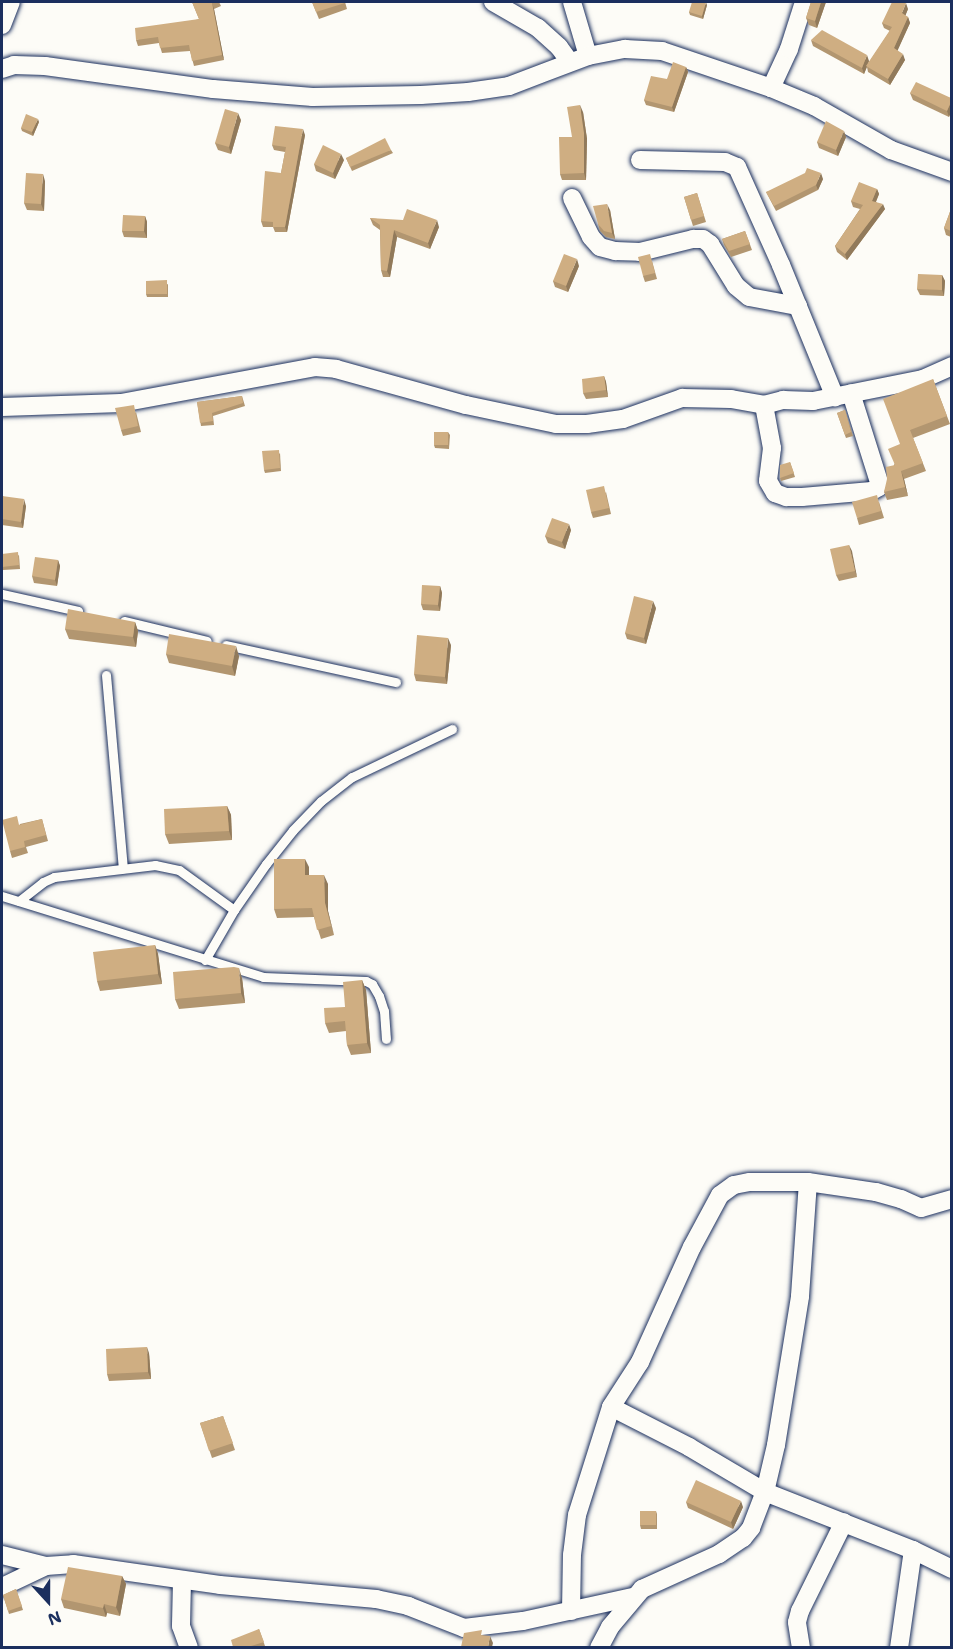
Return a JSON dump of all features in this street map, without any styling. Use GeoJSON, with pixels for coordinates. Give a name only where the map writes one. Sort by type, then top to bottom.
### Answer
{"type":"FeatureCollection","features":[{"type":"Feature","properties":{"kind":"street"},"geometry":{"type":"LineString","coordinates":[[2,25],[11,2]]}},
{"type":"Feature","properties":{"kind":"street"},"geometry":{"type":"LineString","coordinates":[[493,2],[538,28],[559,47],[569,62]]}},
{"type":"Feature","properties":{"kind":"street"},"geometry":{"type":"LineString","coordinates":[[572,2],[588,56]]}},
{"type":"Feature","properties":{"kind":"street"},"geometry":{"type":"LineString","coordinates":[[771,88],[789,49],[804,2]]}},
{"type":"Feature","properties":{"kind":"street"},"geometry":{"type":"LineString","coordinates":[[2,69],[14,65],[45,66],[213,89],[314,97],[468,92],[509,86],[588,56],[625,50],[662,51],[771,88],[814,106],[891,150],[951,172]]}},
{"type":"Feature","properties":{"kind":"street"},"geometry":{"type":"LineString","coordinates":[[640,160],[725,162],[738,167],[798,306],[843,394],[879,482],[879,487],[872,491],[802,497],[775,493],[768,481],[772,447],[764,405]]}},
{"type":"Feature","properties":{"kind":"street"},"geometry":{"type":"LineString","coordinates":[[572,198],[591,237],[600,247],[615,251],[640,252],[693,239],[704,240],[710,244],[736,286],[749,297],[798,306]]}},
{"type":"Feature","properties":{"kind":"street"},"geometry":{"type":"LineString","coordinates":[[2,407],[121,404],[288,370],[315,367],[336,369],[466,405],[556,424],[605,423],[682,398],[709,398],[764,405],[783,400],[804,402],[933,376],[951,366]]}},
{"type":"Feature","properties":{"kind":"street"},"geometry":{"type":"LineString","coordinates":[[571,1611],[572,1555],[577,1515],[611,1407],[645,1352],[692,1247],[720,1195],[734,1185],[750,1182],[808,1182],[876,1192],[901,1198],[921,1208],[951,1199]]}},
{"type":"Feature","properties":{"kind":"street"},"geometry":{"type":"LineString","coordinates":[[599,1647],[610,1627],[632,1598],[662,1577],[718,1554],[743,1538],[751,1528],[765,1492],[776,1445],[800,1296],[808,1182]]}},
{"type":"Feature","properties":{"kind":"street"},"geometry":{"type":"LineString","coordinates":[[611,1407],[765,1492],[913,1550],[951,1569]]}},
{"type":"Feature","properties":{"kind":"street"},"geometry":{"type":"LineString","coordinates":[[801,1647],[797,1622],[800,1611],[844,1522]]}},
{"type":"Feature","properties":{"kind":"street"},"geometry":{"type":"LineString","coordinates":[[899,1647],[913,1550]]}},
{"type":"Feature","properties":{"kind":"street"},"geometry":{"type":"LineString","coordinates":[[2,1555],[46,1566],[74,1564],[182,1581],[376,1599],[408,1606],[464,1628],[523,1621],[632,1598]]}},
{"type":"Feature","properties":{"kind":"street"},"geometry":{"type":"LineString","coordinates":[[2,1587],[46,1566]]}},
{"type":"Feature","properties":{"kind":"street"},"geometry":{"type":"LineString","coordinates":[[182,1581],[181,1626],[189,1647]]}},
{"type":"Feature","properties":{"kind":"lane"},"geometry":{"type":"LineString","coordinates":[[2,594],[90,614]]}},
{"type":"Feature","properties":{"kind":"lane"},"geometry":{"type":"LineString","coordinates":[[112,618],[396,682]]}},
{"type":"Feature","properties":{"kind":"lane"},"geometry":{"type":"LineString","coordinates":[[106,675],[123,868]]}},
{"type":"Feature","properties":{"kind":"lane"},"geometry":{"type":"LineString","coordinates":[[206,960],[234,910],[293,830],[321,801],[352,777],[452,729]]}},
{"type":"Feature","properties":{"kind":"lane"},"geometry":{"type":"LineString","coordinates":[[19,901],[43,882],[54,877],[155,864],[179,870],[234,910]]}},
{"type":"Feature","properties":{"kind":"lane"},"geometry":{"type":"LineString","coordinates":[[2,896],[263,977],[366,981],[372,984],[379,996],[384,1011],[386,1038]]}},
{"type":"Feature","properties":{"kind":"building"},"geometry":{"type":"Polygon","coordinates":[[[192,2],[216,2],[212,3],[222,55],[192,61],[189,45],[160,48],[158,37],[136,40],[135,28],[199,19],[192,2]]]}},
{"type":"Feature","properties":{"kind":"building"},"geometry":{"type":"Polygon","coordinates":[[[312,2],[345,2],[345,3],[316,12],[312,2]]]}},
{"type":"Feature","properties":{"kind":"building"},"geometry":{"type":"Polygon","coordinates":[[[692,2],[706,2],[702,16],[689,12],[692,2]]]}},
{"type":"Feature","properties":{"kind":"building"},"geometry":{"type":"Polygon","coordinates":[[[811,2],[821,2],[815,21],[806,18],[811,2]]]}},
{"type":"Feature","properties":{"kind":"building"},"geometry":{"type":"Polygon","coordinates":[[[892,2],[906,3],[902,13],[908,17],[894,48],[903,54],[888,79],[866,66],[892,27],[882,23],[892,2]]]}},
{"type":"Feature","properties":{"kind":"building"},"geometry":{"type":"Polygon","coordinates":[[[822,30],[867,55],[862,68],[811,40],[822,30]]]}},
{"type":"Feature","properties":{"kind":"building"},"geometry":{"type":"Polygon","coordinates":[[[673,62],[686,67],[672,107],[644,100],[651,76],[667,79],[673,62]]]}},
{"type":"Feature","properties":{"kind":"building"},"geometry":{"type":"Polygon","coordinates":[[[916,82],[951,98],[947,111],[910,93],[916,82]]]}},
{"type":"Feature","properties":{"kind":"building"},"geometry":{"type":"Polygon","coordinates":[[[580,105],[584,133],[584,173],[560,174],[559,137],[572,137],[567,107],[580,105]]]}},
{"type":"Feature","properties":{"kind":"building"},"geometry":{"type":"Polygon","coordinates":[[[225,109],[238,113],[229,147],[215,143],[225,109]]]}},
{"type":"Feature","properties":{"kind":"building"},"geometry":{"type":"Polygon","coordinates":[[[26,114],[38,119],[32,132],[21,128],[26,114]]]}},
{"type":"Feature","properties":{"kind":"building"},"geometry":{"type":"Polygon","coordinates":[[[826,121],[844,131],[836,150],[817,142],[826,121]]]}},
{"type":"Feature","properties":{"kind":"building"},"geometry":{"type":"Polygon","coordinates":[[[275,126],[303,129],[285,227],[273,227],[273,222],[261,221],[265,171],[281,173],[286,147],[272,145],[275,126]]]}},
{"type":"Feature","properties":{"kind":"building"},"geometry":{"type":"Polygon","coordinates":[[[385,138],[391,150],[350,167],[346,158],[385,138]]]}},
{"type":"Feature","properties":{"kind":"building"},"geometry":{"type":"Polygon","coordinates":[[[323,145],[341,154],[333,173],[314,164],[323,145]]]}},
{"type":"Feature","properties":{"kind":"building"},"geometry":{"type":"Polygon","coordinates":[[[807,168],[821,173],[816,185],[774,206],[766,192],[805,173],[807,168]]]}},
{"type":"Feature","properties":{"kind":"building"},"geometry":{"type":"Polygon","coordinates":[[[26,173],[43,174],[41,204],[24,203],[26,173]]]}},
{"type":"Feature","properties":{"kind":"building"},"geometry":{"type":"Polygon","coordinates":[[[859,182],[877,189],[872,201],[883,204],[845,254],[835,246],[863,205],[851,201],[859,182]]]}},
{"type":"Feature","properties":{"kind":"building"},"geometry":{"type":"Polygon","coordinates":[[[697,193],[704,216],[691,220],[684,197],[697,193]]]}},
{"type":"Feature","properties":{"kind":"building"},"geometry":{"type":"Polygon","coordinates":[[[607,204],[612,233],[604,231],[598,224],[593,206],[607,204]]]}},
{"type":"Feature","properties":{"kind":"building"},"geometry":{"type":"Polygon","coordinates":[[[407,209],[437,220],[428,243],[394,230],[387,271],[381,270],[380,225],[370,218],[403,220],[407,209]]]}},
{"type":"Feature","properties":{"kind":"building"},"geometry":{"type":"Polygon","coordinates":[[[951,209],[951,231],[944,228],[951,209]]]}},
{"type":"Feature","properties":{"kind":"building"},"geometry":{"type":"Polygon","coordinates":[[[123,215],[145,216],[144,231],[122,231],[123,215]]]}},
{"type":"Feature","properties":{"kind":"building"},"geometry":{"type":"Polygon","coordinates":[[[745,231],[750,244],[729,251],[722,239],[745,231]]]}},
{"type":"Feature","properties":{"kind":"building"},"geometry":{"type":"Polygon","coordinates":[[[564,254],[577,259],[566,286],[553,281],[564,254]]]}},
{"type":"Feature","properties":{"kind":"building"},"geometry":{"type":"Polygon","coordinates":[[[650,254],[655,273],[643,276],[638,257],[650,254]]]}},
{"type":"Feature","properties":{"kind":"building"},"geometry":{"type":"Polygon","coordinates":[[[918,274],[942,275],[942,290],[917,289],[918,274]]]}},
{"type":"Feature","properties":{"kind":"building"},"geometry":{"type":"Polygon","coordinates":[[[167,280],[167,294],[146,294],[146,281],[167,280]]]}},
{"type":"Feature","properties":{"kind":"building"},"geometry":{"type":"Polygon","coordinates":[[[604,376],[606,390],[583,393],[582,379],[604,376]]]}},
{"type":"Feature","properties":{"kind":"building"},"geometry":{"type":"Polygon","coordinates":[[[933,379],[947,416],[910,430],[923,463],[901,471],[905,487],[884,492],[887,479],[886,467],[895,465],[888,449],[900,444],[883,399],[933,379]]]}},
{"type":"Feature","properties":{"kind":"building"},"geometry":{"type":"Polygon","coordinates":[[[242,396],[243,403],[212,413],[213,421],[200,423],[197,402],[242,396]]]}},
{"type":"Feature","properties":{"kind":"building"},"geometry":{"type":"Polygon","coordinates":[[[134,405],[138,426],[121,430],[115,408],[134,405]]]}},
{"type":"Feature","properties":{"kind":"building"},"geometry":{"type":"Polygon","coordinates":[[[845,410],[851,432],[845,435],[837,413],[845,410]]]}},
{"type":"Feature","properties":{"kind":"building"},"geometry":{"type":"Polygon","coordinates":[[[434,432],[448,432],[448,445],[434,445],[434,432]]]}},
{"type":"Feature","properties":{"kind":"building"},"geometry":{"type":"Polygon","coordinates":[[[279,450],[280,468],[264,470],[262,451],[279,450]]]}},
{"type":"Feature","properties":{"kind":"building"},"geometry":{"type":"Polygon","coordinates":[[[790,462],[794,473],[780,478],[780,465],[790,462]]]}},
{"type":"Feature","properties":{"kind":"building"},"geometry":{"type":"Polygon","coordinates":[[[604,486],[609,508],[591,512],[586,490],[604,486]]]}},
{"type":"Feature","properties":{"kind":"building"},"geometry":{"type":"Polygon","coordinates":[[[877,495],[881,511],[857,518],[852,502],[877,495]]]}},
{"type":"Feature","properties":{"kind":"building"},"geometry":{"type":"Polygon","coordinates":[[[2,496],[24,499],[21,522],[2,519],[2,496]]]}},
{"type":"Feature","properties":{"kind":"building"},"geometry":{"type":"Polygon","coordinates":[[[552,518],[569,524],[562,542],[545,536],[552,518]]]}},
{"type":"Feature","properties":{"kind":"building"},"geometry":{"type":"Polygon","coordinates":[[[849,545],[855,571],[836,575],[830,549],[849,545]]]}},
{"type":"Feature","properties":{"kind":"building"},"geometry":{"type":"Polygon","coordinates":[[[18,552],[19,565],[2,567],[2,554],[18,552]]]}},
{"type":"Feature","properties":{"kind":"building"},"geometry":{"type":"Polygon","coordinates":[[[35,557],[58,560],[55,580],[32,576],[35,557]]]}},
{"type":"Feature","properties":{"kind":"building"},"geometry":{"type":"Polygon","coordinates":[[[422,585],[440,586],[438,605],[421,604],[422,585]]]}},
{"type":"Feature","properties":{"kind":"building"},"geometry":{"type":"Polygon","coordinates":[[[634,596],[653,601],[644,638],[625,633],[634,596]]]}},
{"type":"Feature","properties":{"kind":"building"},"geometry":{"type":"Polygon","coordinates":[[[68,609],[135,622],[133,637],[65,629],[68,609]]]}},
{"type":"Feature","properties":{"kind":"building"},"geometry":{"type":"Polygon","coordinates":[[[169,634],[236,646],[232,666],[166,654],[169,634]]]}},
{"type":"Feature","properties":{"kind":"building"},"geometry":{"type":"Polygon","coordinates":[[[417,635],[448,638],[445,677],[414,674],[417,635]]]}},
{"type":"Feature","properties":{"kind":"building"},"geometry":{"type":"Polygon","coordinates":[[[227,806],[229,831],[165,834],[164,809],[227,806]]]}},
{"type":"Feature","properties":{"kind":"building"},"geometry":{"type":"Polygon","coordinates":[[[17,816],[19,825],[42,819],[46,835],[24,841],[25,847],[10,851],[2,820],[17,816]]]}},
{"type":"Feature","properties":{"kind":"building"},"geometry":{"type":"Polygon","coordinates":[[[274,859],[305,859],[305,875],[324,875],[325,903],[331,926],[317,930],[312,908],[274,909],[274,859]]]}},
{"type":"Feature","properties":{"kind":"building"},"geometry":{"type":"Polygon","coordinates":[[[155,945],[158,974],[97,981],[93,952],[155,945]]]}},
{"type":"Feature","properties":{"kind":"building"},"geometry":{"type":"Polygon","coordinates":[[[239,968],[241,993],[175,999],[173,972],[239,968]]]}},
{"type":"Feature","properties":{"kind":"building"},"geometry":{"type":"Polygon","coordinates":[[[362,980],[367,1043],[347,1045],[345,1021],[325,1023],[324,1008],[345,1007],[343,982],[362,980]]]}},
{"type":"Feature","properties":{"kind":"building"},"geometry":{"type":"Polygon","coordinates":[[[147,1347],[148,1372],[107,1374],[106,1349],[147,1347]]]}},
{"type":"Feature","properties":{"kind":"building"},"geometry":{"type":"Polygon","coordinates":[[[223,1416],[233,1443],[209,1451],[200,1423],[223,1416]]]}},
{"type":"Feature","properties":{"kind":"building"},"geometry":{"type":"Polygon","coordinates":[[[696,1480],[741,1501],[731,1522],[686,1502],[696,1480]]]}},
{"type":"Feature","properties":{"kind":"building"},"geometry":{"type":"Polygon","coordinates":[[[640,1511],[656,1511],[656,1525],[640,1525],[640,1511]]]}},
{"type":"Feature","properties":{"kind":"building"},"geometry":{"type":"Polygon","coordinates":[[[68,1567],[122,1576],[116,1607],[104,1604],[103,1608],[61,1599],[68,1567]]]}},
{"type":"Feature","properties":{"kind":"building"},"geometry":{"type":"Polygon","coordinates":[[[16,1589],[22,1606],[8,1611],[3,1595],[16,1589]]]}},
{"type":"Feature","properties":{"kind":"building"},"geometry":{"type":"Polygon","coordinates":[[[259,1629],[264,1642],[248,1647],[233,1647],[231,1640],[259,1629]]]}},
{"type":"Feature","properties":{"kind":"building"},"geometry":{"type":"Polygon","coordinates":[[[482,1630],[481,1635],[490,1636],[488,1647],[461,1647],[464,1633],[482,1630]]]}}]}
